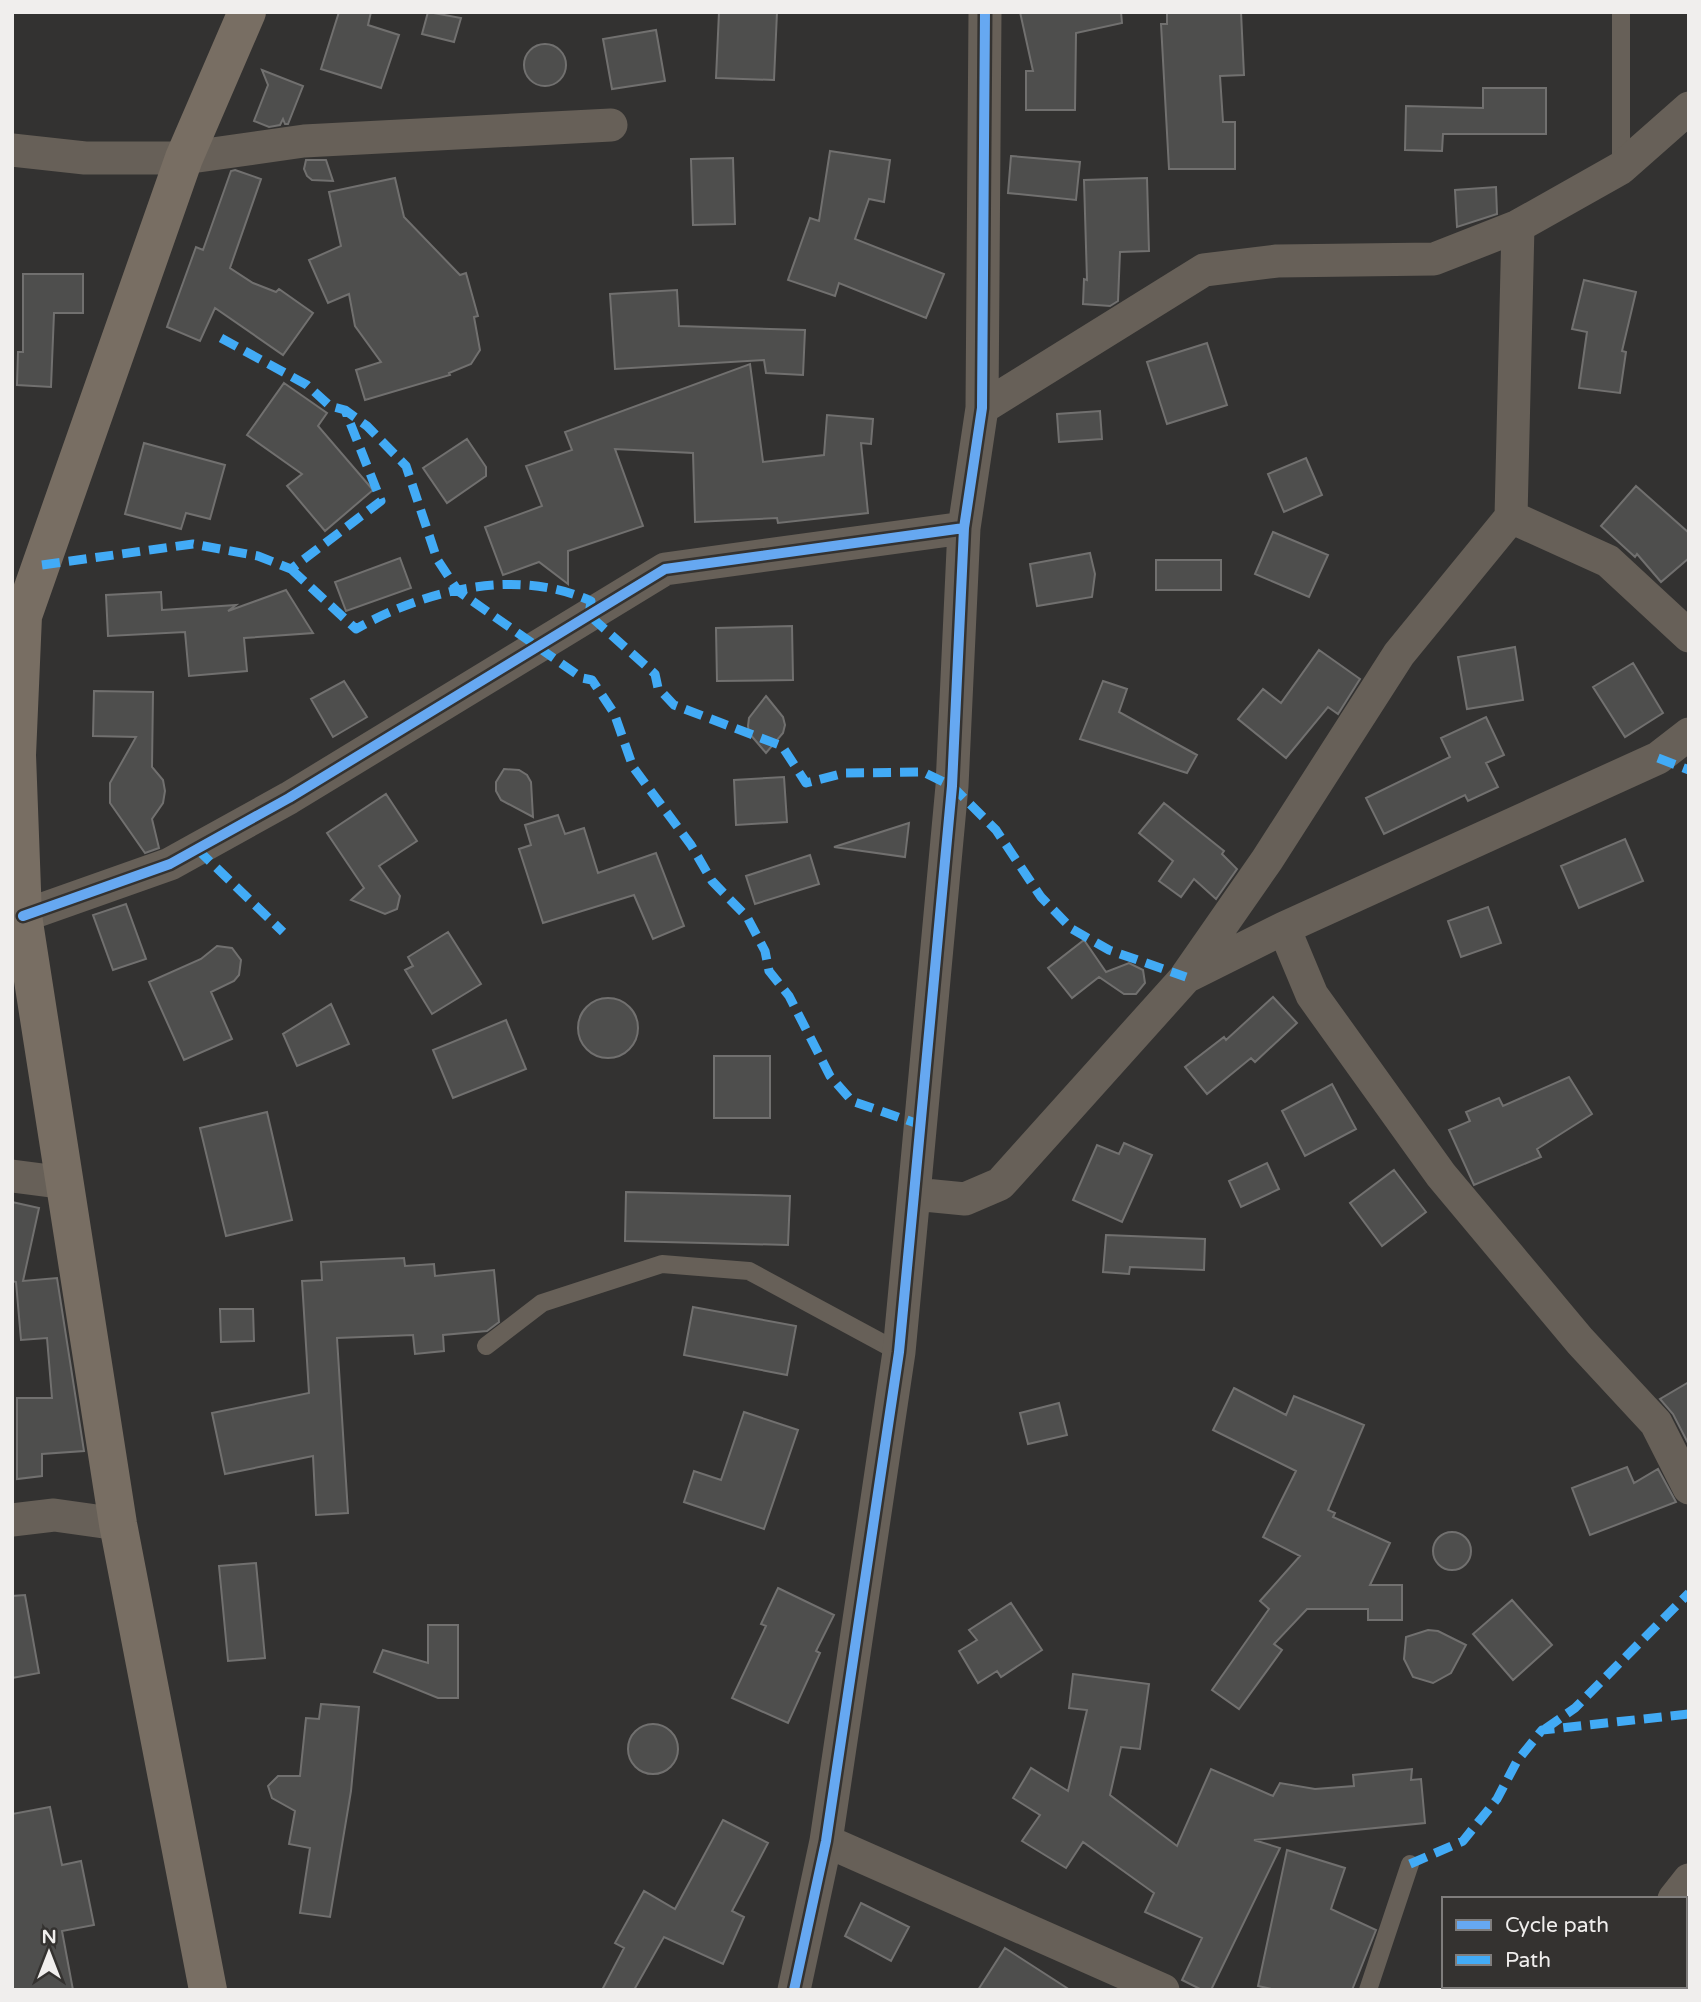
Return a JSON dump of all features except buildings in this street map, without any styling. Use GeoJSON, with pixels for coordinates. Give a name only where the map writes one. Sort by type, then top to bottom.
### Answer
{"type":"FeatureCollection","features":[{"type":"Feature","properties":{"kind":"highway"},"geometry":{"type":"LineString","coordinates":[[208,1990],[118,1524],[23,916],[17,755],[17,606],[184,158],[247,12]]}},
{"type":"Feature","properties":{"kind":"street"},"geometry":{"type":"LineString","coordinates":[[794,1990],[826,1841],[899,1352],[952,786],[964,528],[982,408],[985,12]]}},
{"type":"Feature","properties":{"kind":"street"},"geometry":{"type":"LineString","coordinates":[[982,408],[1204,270],[1277,261],[1434,259],[1518,226],[1622,168],[1689,108]]}},
{"type":"Feature","properties":{"kind":"street"},"geometry":{"type":"LineString","coordinates":[[12,150],[85,158],[184,158],[304,141],[611,125]]}},
{"type":"Feature","properties":{"kind":"street"},"geometry":{"type":"LineString","coordinates":[[914,1194],[965,1199],[1000,1184],[1186,977],[1267,859],[1399,654],[1511,517],[1518,226]]}},
{"type":"Feature","properties":{"kind":"street"},"geometry":{"type":"LineString","coordinates":[[1511,517],[1608,561],[1689,636]]}},
{"type":"Feature","properties":{"kind":"street"},"geometry":{"type":"LineString","coordinates":[[23,916],[170,864],[289,798],[665,569],[964,528]]}},
{"type":"Feature","properties":{"kind":"street"},"geometry":{"type":"LineString","coordinates":[[1186,977],[1284,928],[1658,758],[1689,734]]}},
{"type":"Feature","properties":{"kind":"street"},"geometry":{"type":"LineString","coordinates":[[1284,928],[1312,995],[1441,1175],[1580,1341],[1656,1423],[1689,1488]]}},
{"type":"Feature","properties":{"kind":"street"},"geometry":{"type":"LineString","coordinates":[[12,1176],[66,1183]]}},
{"type":"Feature","properties":{"kind":"street"},"geometry":{"type":"LineString","coordinates":[[12,1520],[54,1515],[118,1524]]}},
{"type":"Feature","properties":{"kind":"street"},"geometry":{"type":"LineString","coordinates":[[826,1841],[1163,1990]]}},
{"type":"Feature","properties":{"kind":"street"},"geometry":{"type":"LineString","coordinates":[[1676,1897],[1689,1880]]}},
{"type":"Feature","properties":{"kind":"lane"},"geometry":{"type":"LineString","coordinates":[[1622,12],[1622,168]]}},
{"type":"Feature","properties":{"kind":"lane"},"geometry":{"type":"LineString","coordinates":[[486,1346],[542,1303],[662,1264],[749,1271],[899,1352]]}},
{"type":"Feature","properties":{"kind":"lane"},"geometry":{"type":"LineString","coordinates":[[1368,1990],[1410,1864]]}},
{"type":"Feature","properties":{"kind":"marked path"},"geometry":{"type":"LineString","coordinates":[[221,338],[307,385],[330,406],[345,410]]}},
{"type":"Feature","properties":{"kind":"marked path"},"geometry":{"type":"LineString","coordinates":[[42,565],[193,544],[258,556],[291,569],[381,501],[345,410],[367,426],[406,466],[437,559],[458,591],[582,678],[592,680],[614,713],[633,767],[691,845],[712,881],[747,917],[765,951],[769,971],[789,996],[830,1076],[852,1101],[921,1125]]}},
{"type":"Feature","properties":{"kind":"marked path"},"geometry":{"type":"LineString","coordinates":[[291,569],[356,629],[411,603],[471,588],[532,586],[562,591],[591,601],[589,615],[655,674],[658,688],[674,705],[782,746],[806,783],[844,773],[923,772],[952,786],[996,830],[1041,897],[1072,929],[1109,950],[1186,977]]}},
{"type":"Feature","properties":{"kind":"marked path"},"geometry":{"type":"LineString","coordinates":[[1658,758],[1689,770]]}},
{"type":"Feature","properties":{"kind":"marked path"},"geometry":{"type":"LineString","coordinates":[[197,849],[283,932]]}},
{"type":"Feature","properties":{"kind":"marked path"},"geometry":{"type":"LineString","coordinates":[[1545,1729],[1575,1708],[1689,1593]]}},
{"type":"Feature","properties":{"kind":"marked path"},"geometry":{"type":"LineString","coordinates":[[1410,1864],[1463,1841],[1497,1799],[1517,1761],[1542,1730],[1689,1714]]}},
{"type":"Feature","properties":{"kind":"cycle path"},"geometry":{"type":"LineString","coordinates":[[794,1990],[826,1841],[899,1352],[952,786],[964,528],[982,408],[985,12]]}},
{"type":"Feature","properties":{"kind":"cycle path"},"geometry":{"type":"LineString","coordinates":[[23,916],[170,864],[289,798],[665,569],[964,528]]}}]}
